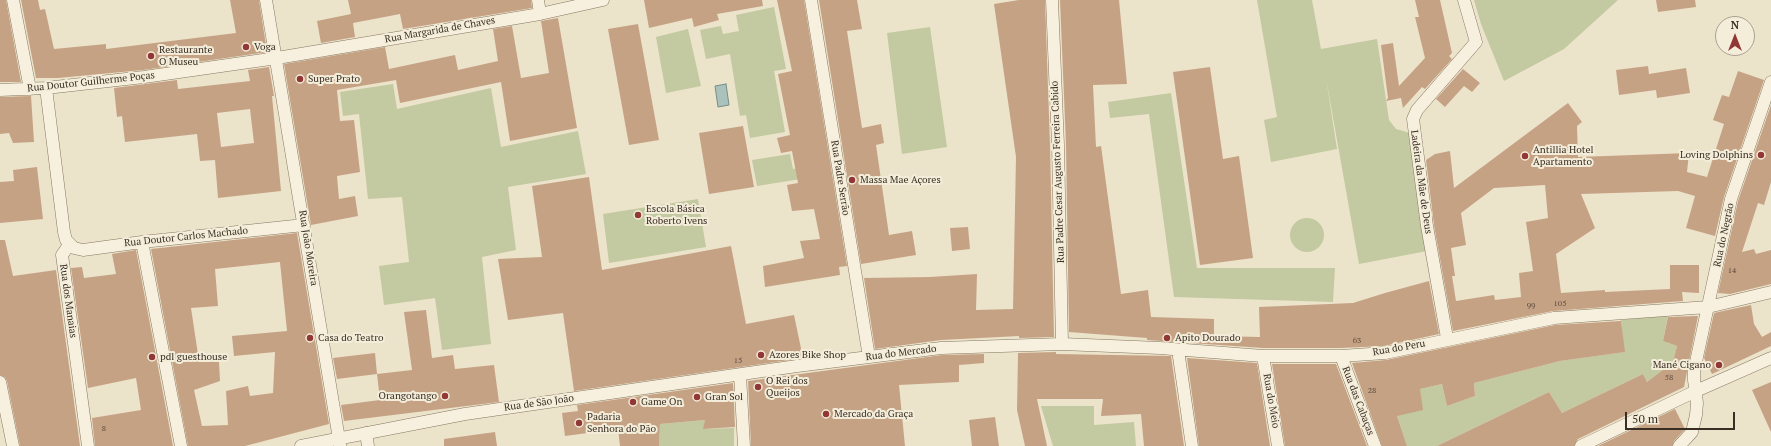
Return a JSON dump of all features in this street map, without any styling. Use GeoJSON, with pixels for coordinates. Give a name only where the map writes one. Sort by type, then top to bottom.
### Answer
{"type":"FeatureCollection","features":[{"type":"Feature","properties":{"kind":"street"},"geometry":{"type":"LineString","coordinates":[[13,0],[30,88]]}},
{"type":"Feature","properties":{"kind":"street","name":"Rua João Moreira"},"geometry":{"type":"LineString","coordinates":[[266,0],[277,58],[340,442]]}},
{"type":"Feature","properties":{"kind":"street"},"geometry":{"type":"LineString","coordinates":[[538,0],[540,14]]}},
{"type":"Feature","properties":{"kind":"street","name":"Rua Margarida de Chaves"},"geometry":{"type":"LineString","coordinates":[[277,58],[540,14],[603,0]]}},
{"type":"Feature","properties":{"kind":"street","name":"Rua Padre Serrão"},"geometry":{"type":"LineString","coordinates":[[811,0],[869,357]]}},
{"type":"Feature","properties":{"kind":"street","name":"Rua Padre Cesar Augusto Ferreira Cabido"},"geometry":{"type":"LineString","coordinates":[[1052,0],[1058,145],[1062,344]]}},
{"type":"Feature","properties":{"kind":"street","name":"Ladeira da Mãe de Deus"},"geometry":{"type":"LineString","coordinates":[[1447,338],[1427,226],[1413,119],[1417,110],[1476,42],[1464,0]]}},
{"type":"Feature","properties":{"kind":"street","name":"Rua Doutor Guilherme Poças"},"geometry":{"type":"LineString","coordinates":[[0,90],[46,88],[144,77],[277,58]]}},
{"type":"Feature","properties":{"kind":"street","name":"Rua do Negrão"},"geometry":{"type":"LineString","coordinates":[[1679,446],[1692,432],[1697,402],[1694,371],[1731,198],[1771,82]]}},
{"type":"Feature","properties":{"kind":"street"},"geometry":{"type":"LineString","coordinates":[[46,88],[64,232],[66,240],[69,244]]}},
{"type":"Feature","properties":{"kind":"street","name":"Rua Doutor Carlos Machado"},"geometry":{"type":"LineString","coordinates":[[69,244],[74,248],[83,250],[142,242],[304,225]]}},
{"type":"Feature","properties":{"kind":"street"},"geometry":{"type":"LineString","coordinates":[[142,242],[181,446]]}},
{"type":"Feature","properties":{"kind":"street","name":"Rua dos Manaias"},"geometry":{"type":"LineString","coordinates":[[69,244],[62,255],[88,446]]}},
{"type":"Feature","properties":{"kind":"street","name":"Rua do Peru"},"geometry":{"type":"LineString","coordinates":[[1062,344],[1263,356],[1341,356],[1385,353],[1447,338],[1554,318],[1708,307],[1771,292]]}},
{"type":"Feature","properties":{"kind":"street","name":"Rua do Mercado"},"geometry":{"type":"LineString","coordinates":[[740,375],[941,348],[1062,344]]}},
{"type":"Feature","properties":{"kind":"street"},"geometry":{"type":"LineString","coordinates":[[1178,350],[1192,446]]}},
{"type":"Feature","properties":{"kind":"street","name":"Rua do Meio"},"geometry":{"type":"LineString","coordinates":[[1263,356],[1278,446]]}},
{"type":"Feature","properties":{"kind":"street","name":"Rua das Cabaças"},"geometry":{"type":"LineString","coordinates":[[1341,356],[1376,446]]}},
{"type":"Feature","properties":{"kind":"street"},"geometry":{"type":"LineString","coordinates":[[1581,446],[1696,391],[1771,358]]}},
{"type":"Feature","properties":{"kind":"street"},"geometry":{"type":"LineString","coordinates":[[740,375],[744,446]]}},
{"type":"Feature","properties":{"kind":"street","name":"Rua de São João"},"geometry":{"type":"LineString","coordinates":[[301,446],[340,442],[366,433],[465,414],[740,375]]}},
{"type":"Feature","properties":{"kind":"street"},"geometry":{"type":"LineString","coordinates":[[0,382],[13,446]]}},
{"type":"Feature","properties":{"kind":"street"},"geometry":{"type":"LineString","coordinates":[[366,433],[368,446]]}},
{"type":"Feature","properties":{"kind":"green space"},"geometry":{"type":"Polygon","coordinates":[[[1257,0],[1312,0],[1321,49],[1377,39],[1389,120],[1396,129],[1410,133],[1427,251],[1359,264],[1326,78],[1337,149],[1271,162],[1264,120],[1277,117],[1257,0]]]}},
{"type":"Feature","properties":{"kind":"green space"},"geometry":{"type":"Polygon","coordinates":[[[1474,0],[1618,0],[1564,49],[1504,81],[1481,24],[1474,0]]]}},
{"type":"Feature","properties":{"kind":"green space"},"geometry":{"type":"Polygon","coordinates":[[[774,7],[786,69],[774,71],[785,132],[750,138],[746,115],[740,116],[730,54],[706,59],[700,30],[721,26],[723,34],[739,31],[736,15],[774,7]]]}},
{"type":"Feature","properties":{"kind":"green space"},"geometry":{"type":"Polygon","coordinates":[[[930,27],[947,147],[902,154],[887,33],[930,27]]]}},
{"type":"Feature","properties":{"kind":"green space"},"geometry":{"type":"Polygon","coordinates":[[[688,29],[701,86],[666,93],[656,37],[688,29]]]}},
{"type":"Feature","properties":{"kind":"green space"},"geometry":{"type":"Polygon","coordinates":[[[393,84],[397,109],[491,88],[501,147],[578,131],[586,174],[508,187],[516,250],[482,257],[491,344],[442,350],[435,298],[384,305],[379,266],[409,262],[402,197],[368,199],[359,114],[343,116],[340,92],[393,84]]]}},
{"type":"Feature","properties":{"kind":"green space"},"geometry":{"type":"Polygon","coordinates":[[[1171,93],[1197,268],[1335,268],[1333,302],[1174,297],[1149,114],[1110,118],[1108,102],[1171,93]]]}},
{"type":"Feature","properties":{"kind":"green space"},"geometry":{"type":"Polygon","coordinates":[[[790,154],[793,169],[811,166],[813,177],[757,186],[752,160],[790,154]]]}},
{"type":"Feature","properties":{"kind":"green space"},"geometry":{"type":"Polygon","coordinates":[[[698,199],[706,247],[609,263],[603,214],[698,199]]]}},
{"type":"Feature","properties":{"kind":"green space"},"geometry":{"type":"Polygon","coordinates":[[[1310,218],[1319,223],[1323,228],[1323,242],[1319,247],[1314,251],[1304,252],[1300,251],[1291,242],[1290,232],[1291,228],[1300,219],[1310,218]]]}},
{"type":"Feature","properties":{"kind":"green space"},"geometry":{"type":"Polygon","coordinates":[[[1668,315],[1663,341],[1677,346],[1673,362],[1647,382],[1643,374],[1562,413],[1549,392],[1437,446],[1407,446],[1397,416],[1420,389],[1442,384],[1447,406],[1475,396],[1474,383],[1560,361],[1624,352],[1621,320],[1668,315]]]}},
{"type":"Feature","properties":{"kind":"green space"},"geometry":{"type":"Polygon","coordinates":[[[1041,406],[1094,406],[1094,425],[1134,422],[1136,446],[1053,446],[1041,406]]]}},
{"type":"Feature","properties":{"kind":"green space"},"geometry":{"type":"Polygon","coordinates":[[[705,420],[704,429],[734,428],[734,446],[659,446],[660,424],[705,420]]]}},
{"type":"Feature","properties":{"kind":"water"},"geometry":{"type":"Polygon","coordinates":[[[726,84],[729,105],[718,107],[715,86],[726,84]]]}},
{"type":"Feature","properties":{"kind":"building"},"geometry":{"type":"Polygon","coordinates":[[[0,0],[6,0],[21,82],[0,82],[0,0]]]}},
{"type":"Feature","properties":{"kind":"building"},"geometry":{"type":"Polygon","coordinates":[[[21,0],[38,0],[40,10],[45,9],[54,49],[106,44],[106,49],[236,33],[230,0],[259,0],[267,52],[143,70],[58,78],[36,78],[21,0]]]}},
{"type":"Feature","properties":{"kind":"building"},"geometry":{"type":"Polygon","coordinates":[[[348,0],[531,0],[532,8],[403,29],[400,14],[353,23],[355,37],[321,43],[317,21],[351,14],[348,0]]]}},
{"type":"Feature","properties":{"kind":"building"},"geometry":{"type":"Polygon","coordinates":[[[644,0],[762,0],[763,6],[717,14],[719,20],[694,27],[692,18],[649,28],[644,0]]]}},
{"type":"Feature","properties":{"kind":"building"},"geometry":{"type":"Polygon","coordinates":[[[777,0],[804,0],[847,266],[839,267],[840,275],[765,287],[763,266],[804,258],[800,241],[820,239],[814,209],[792,211],[787,185],[798,183],[792,151],[781,153],[777,138],[790,135],[778,74],[792,71],[777,0]]]}},
{"type":"Feature","properties":{"kind":"building"},"geometry":{"type":"Polygon","coordinates":[[[819,0],[857,0],[862,29],[847,31],[862,128],[881,124],[884,143],[876,145],[889,235],[912,231],[916,255],[861,264],[819,0]]]}},
{"type":"Feature","properties":{"kind":"building"},"geometry":{"type":"Polygon","coordinates":[[[1019,0],[1045,0],[1054,337],[1019,338],[1019,336],[941,340],[875,349],[864,278],[930,277],[977,274],[976,310],[1013,309],[1016,157],[994,4],[1019,0]]]}},
{"type":"Feature","properties":{"kind":"building"},"geometry":{"type":"Polygon","coordinates":[[[1060,0],[1119,0],[1127,84],[1093,85],[1096,147],[1101,146],[1121,294],[1148,290],[1151,317],[1214,319],[1214,336],[1260,337],[1259,307],[1353,303],[1429,281],[1439,334],[1384,346],[1341,348],[1263,348],[1147,340],[1147,338],[1069,332],[1066,145],[1060,0]]]}},
{"type":"Feature","properties":{"kind":"building"},"geometry":{"type":"Polygon","coordinates":[[[1415,0],[1440,0],[1452,53],[1449,56],[1452,59],[1425,89],[1422,87],[1403,108],[1401,98],[1386,101],[1388,98],[1381,45],[1393,43],[1399,86],[1425,58],[1415,17],[1419,17],[1415,0]]]}},
{"type":"Feature","properties":{"kind":"building"},"geometry":{"type":"Polygon","coordinates":[[[1656,0],[1695,0],[1696,7],[1658,12],[1656,0]]]}},
{"type":"Feature","properties":{"kind":"building"},"geometry":{"type":"Polygon","coordinates":[[[558,18],[577,128],[510,141],[501,82],[400,103],[396,80],[337,90],[340,121],[354,120],[360,172],[337,176],[339,199],[355,196],[358,216],[311,225],[284,64],[385,47],[389,69],[455,55],[458,70],[498,61],[493,29],[512,26],[521,78],[549,73],[541,21],[558,18]]]}},
{"type":"Feature","properties":{"kind":"building"},"geometry":{"type":"Polygon","coordinates":[[[638,24],[659,140],[629,145],[608,29],[638,24]]]}},
{"type":"Feature","properties":{"kind":"building"},"geometry":{"type":"Polygon","coordinates":[[[1648,66],[1649,74],[1686,68],[1690,93],[1657,98],[1656,90],[1619,95],[1616,70],[1648,66]]]}},
{"type":"Feature","properties":{"kind":"building"},"geometry":{"type":"Polygon","coordinates":[[[269,67],[274,96],[272,96],[281,191],[218,198],[215,160],[200,161],[197,134],[125,142],[122,116],[117,117],[114,88],[177,80],[178,89],[250,81],[248,70],[269,67]],[[250,109],[217,113],[221,147],[254,143],[250,109]]]}},
{"type":"Feature","properties":{"kind":"building"},"geometry":{"type":"Polygon","coordinates":[[[1210,67],[1223,159],[1239,156],[1253,258],[1200,265],[1173,72],[1210,67]]]}},
{"type":"Feature","properties":{"kind":"building"},"geometry":{"type":"Polygon","coordinates":[[[1463,69],[1480,83],[1472,92],[1464,86],[1445,107],[1436,99],[1463,69]]]}},
{"type":"Feature","properties":{"kind":"building"},"geometry":{"type":"Polygon","coordinates":[[[1738,71],[1764,80],[1724,197],[1715,236],[1686,228],[1695,196],[1678,191],[1581,194],[1595,228],[1556,254],[1561,293],[1605,290],[1605,292],[1670,289],[1670,265],[1699,265],[1699,293],[1682,292],[1683,301],[1553,311],[1453,331],[1434,225],[1426,160],[1435,154],[1450,151],[1454,188],[1568,103],[1582,122],[1577,126],[1578,157],[1689,153],[1687,172],[1707,177],[1724,124],[1713,120],[1722,95],[1729,97],[1738,71]],[[1545,185],[1494,188],[1461,213],[1466,245],[1451,248],[1455,276],[1452,276],[1456,301],[1494,295],[1495,300],[1521,297],[1519,273],[1533,271],[1526,222],[1548,218],[1545,185]]]}},
{"type":"Feature","properties":{"kind":"building"},"geometry":{"type":"Polygon","coordinates":[[[31,96],[34,142],[13,143],[9,133],[0,134],[0,97],[31,96]]]}},
{"type":"Feature","properties":{"kind":"building"},"geometry":{"type":"Polygon","coordinates":[[[1771,105],[1771,182],[1764,205],[1758,203],[1742,252],[1754,249],[1756,254],[1771,250],[1771,284],[1730,294],[1718,293],[1738,201],[1771,105]]]}},
{"type":"Feature","properties":{"kind":"building"},"geometry":{"type":"Polygon","coordinates":[[[743,126],[754,187],[709,194],[699,133],[743,126]]]}},
{"type":"Feature","properties":{"kind":"building"},"geometry":{"type":"Polygon","coordinates":[[[37,167],[43,219],[0,223],[0,182],[14,181],[13,170],[37,167]]]}},
{"type":"Feature","properties":{"kind":"building"},"geometry":{"type":"Polygon","coordinates":[[[589,177],[602,270],[731,246],[746,324],[794,315],[803,358],[574,391],[563,313],[508,320],[498,259],[542,257],[532,186],[589,177]]]}},
{"type":"Feature","properties":{"kind":"building"},"geometry":{"type":"Polygon","coordinates":[[[968,227],[970,249],[952,251],[950,228],[968,227]]]}},
{"type":"Feature","properties":{"kind":"building"},"geometry":{"type":"Polygon","coordinates":[[[297,233],[329,424],[245,446],[188,446],[151,249],[297,233]],[[280,262],[215,269],[218,306],[191,308],[199,361],[219,362],[220,381],[194,390],[202,426],[228,425],[226,391],[248,386],[250,396],[273,393],[275,352],[234,356],[232,336],[287,331],[280,262]]]}},
{"type":"Feature","properties":{"kind":"building"},"geometry":{"type":"Polygon","coordinates":[[[0,240],[5,240],[13,276],[56,270],[80,446],[20,446],[7,381],[5,377],[0,375],[0,240]]]}},
{"type":"Feature","properties":{"kind":"building"},"geometry":{"type":"Polygon","coordinates":[[[136,250],[173,446],[95,446],[92,418],[141,410],[136,378],[88,388],[71,268],[82,267],[84,278],[116,274],[112,254],[136,250]]]}},
{"type":"Feature","properties":{"kind":"building"},"geometry":{"type":"Polygon","coordinates":[[[1751,305],[1754,324],[1762,337],[1771,332],[1771,346],[1712,374],[1704,358],[1714,313],[1751,305]]]}},
{"type":"Feature","properties":{"kind":"building"},"geometry":{"type":"Polygon","coordinates":[[[426,310],[432,358],[453,355],[455,369],[494,365],[499,402],[344,421],[341,405],[380,400],[377,374],[412,370],[404,312],[426,310]]]}},
{"type":"Feature","properties":{"kind":"building"},"geometry":{"type":"Polygon","coordinates":[[[1698,316],[1684,387],[1578,439],[1574,446],[1437,446],[1549,392],[1562,413],[1643,374],[1647,382],[1673,362],[1677,346],[1663,341],[1668,317],[1698,316]]]}},
{"type":"Feature","properties":{"kind":"building"},"geometry":{"type":"Polygon","coordinates":[[[1621,321],[1625,352],[1560,361],[1474,383],[1475,396],[1447,406],[1442,384],[1420,389],[1423,410],[1397,416],[1407,446],[1382,446],[1352,363],[1386,360],[1555,325],[1621,321]]]}},
{"type":"Feature","properties":{"kind":"building"},"geometry":{"type":"Polygon","coordinates":[[[1056,352],[1056,354],[1171,356],[1184,446],[1144,446],[1141,414],[1101,416],[1103,399],[1037,399],[1047,446],[1025,446],[1017,410],[1018,353],[1056,352]]]}},
{"type":"Feature","properties":{"kind":"building"},"geometry":{"type":"Polygon","coordinates":[[[375,353],[377,374],[337,379],[333,358],[375,353]]]}},
{"type":"Feature","properties":{"kind":"building","name":"Mercado da Graça"},"geometry":{"type":"Polygon","coordinates":[[[984,354],[984,363],[959,365],[959,382],[899,385],[905,446],[751,446],[748,381],[942,355],[984,354]]]}},
{"type":"Feature","properties":{"kind":"building"},"geometry":{"type":"Polygon","coordinates":[[[1187,358],[1257,363],[1270,446],[1199,446],[1187,358]]]}},
{"type":"Feature","properties":{"kind":"building"},"geometry":{"type":"Polygon","coordinates":[[[1272,364],[1336,364],[1367,446],[1285,446],[1272,364]]]}},
{"type":"Feature","properties":{"kind":"building"},"geometry":{"type":"Polygon","coordinates":[[[1771,382],[1771,432],[1752,390],[1771,382]]]}},
{"type":"Feature","properties":{"kind":"building"},"geometry":{"type":"Polygon","coordinates":[[[733,383],[735,427],[703,429],[705,420],[660,424],[659,446],[620,446],[618,429],[565,436],[562,413],[578,411],[577,405],[733,383]]]}},
{"type":"Feature","properties":{"kind":"building"},"geometry":{"type":"Polygon","coordinates":[[[1675,409],[1685,429],[1674,441],[1672,446],[1598,446],[1675,409]]]}},
{"type":"Feature","properties":{"kind":"building"},"geometry":{"type":"Polygon","coordinates":[[[995,417],[999,446],[972,446],[969,420],[995,417]]]}},
{"type":"Feature","properties":{"kind":"building"},"geometry":{"type":"Polygon","coordinates":[[[495,432],[497,446],[444,446],[444,439],[495,432]]]}},
{"type":"Feature","properties":{"kind":"place","name":"Voga"},"geometry":{"type":"Point","coordinates":[246,47]}},
{"type":"Feature","properties":{"kind":"place","name":"Restaurante O Museu"},"geometry":{"type":"Point","coordinates":[151,56]}},
{"type":"Feature","properties":{"kind":"place","name":"Super Prato"},"geometry":{"type":"Point","coordinates":[300,79]}},
{"type":"Feature","properties":{"kind":"place","name":"Loving Dolphins"},"geometry":{"type":"Point","coordinates":[1761,155]}},
{"type":"Feature","properties":{"kind":"place","name":"Antillia Hotel Apartamento"},"geometry":{"type":"Point","coordinates":[1525,156]}},
{"type":"Feature","properties":{"kind":"place","name":"Massa Mae Açores"},"geometry":{"type":"Point","coordinates":[852,180]}},
{"type":"Feature","properties":{"kind":"place","name":"Escola Básica Roberto Ivens"},"geometry":{"type":"Point","coordinates":[638,215]}},
{"type":"Feature","properties":{"kind":"place","name":"Casa do Teatro"},"geometry":{"type":"Point","coordinates":[310,338]}},
{"type":"Feature","properties":{"kind":"place","name":"Apito Dourado"},"geometry":{"type":"Point","coordinates":[1167,338]}},
{"type":"Feature","properties":{"kind":"place","name":"Azores Bike Shop"},"geometry":{"type":"Point","coordinates":[761,355]}},
{"type":"Feature","properties":{"kind":"place","name":"pdl guesthouse"},"geometry":{"type":"Point","coordinates":[152,357]}},
{"type":"Feature","properties":{"kind":"place","name":"Mané Cigano"},"geometry":{"type":"Point","coordinates":[1719,365]}},
{"type":"Feature","properties":{"kind":"place","name":"O Rei dos Queijos"},"geometry":{"type":"Point","coordinates":[758,387]}},
{"type":"Feature","properties":{"kind":"place","name":"Orangotango"},"geometry":{"type":"Point","coordinates":[445,396]}},
{"type":"Feature","properties":{"kind":"place","name":"Gran Sol"},"geometry":{"type":"Point","coordinates":[697,397]}},
{"type":"Feature","properties":{"kind":"place","name":"Game On"},"geometry":{"type":"Point","coordinates":[633,402]}},
{"type":"Feature","properties":{"kind":"place","name":"Mercado da Graça"},"geometry":{"type":"Point","coordinates":[826,414]}},
{"type":"Feature","properties":{"kind":"place","name":"Padaria Senhora do Pão"},"geometry":{"type":"Point","coordinates":[579,423]}}]}
